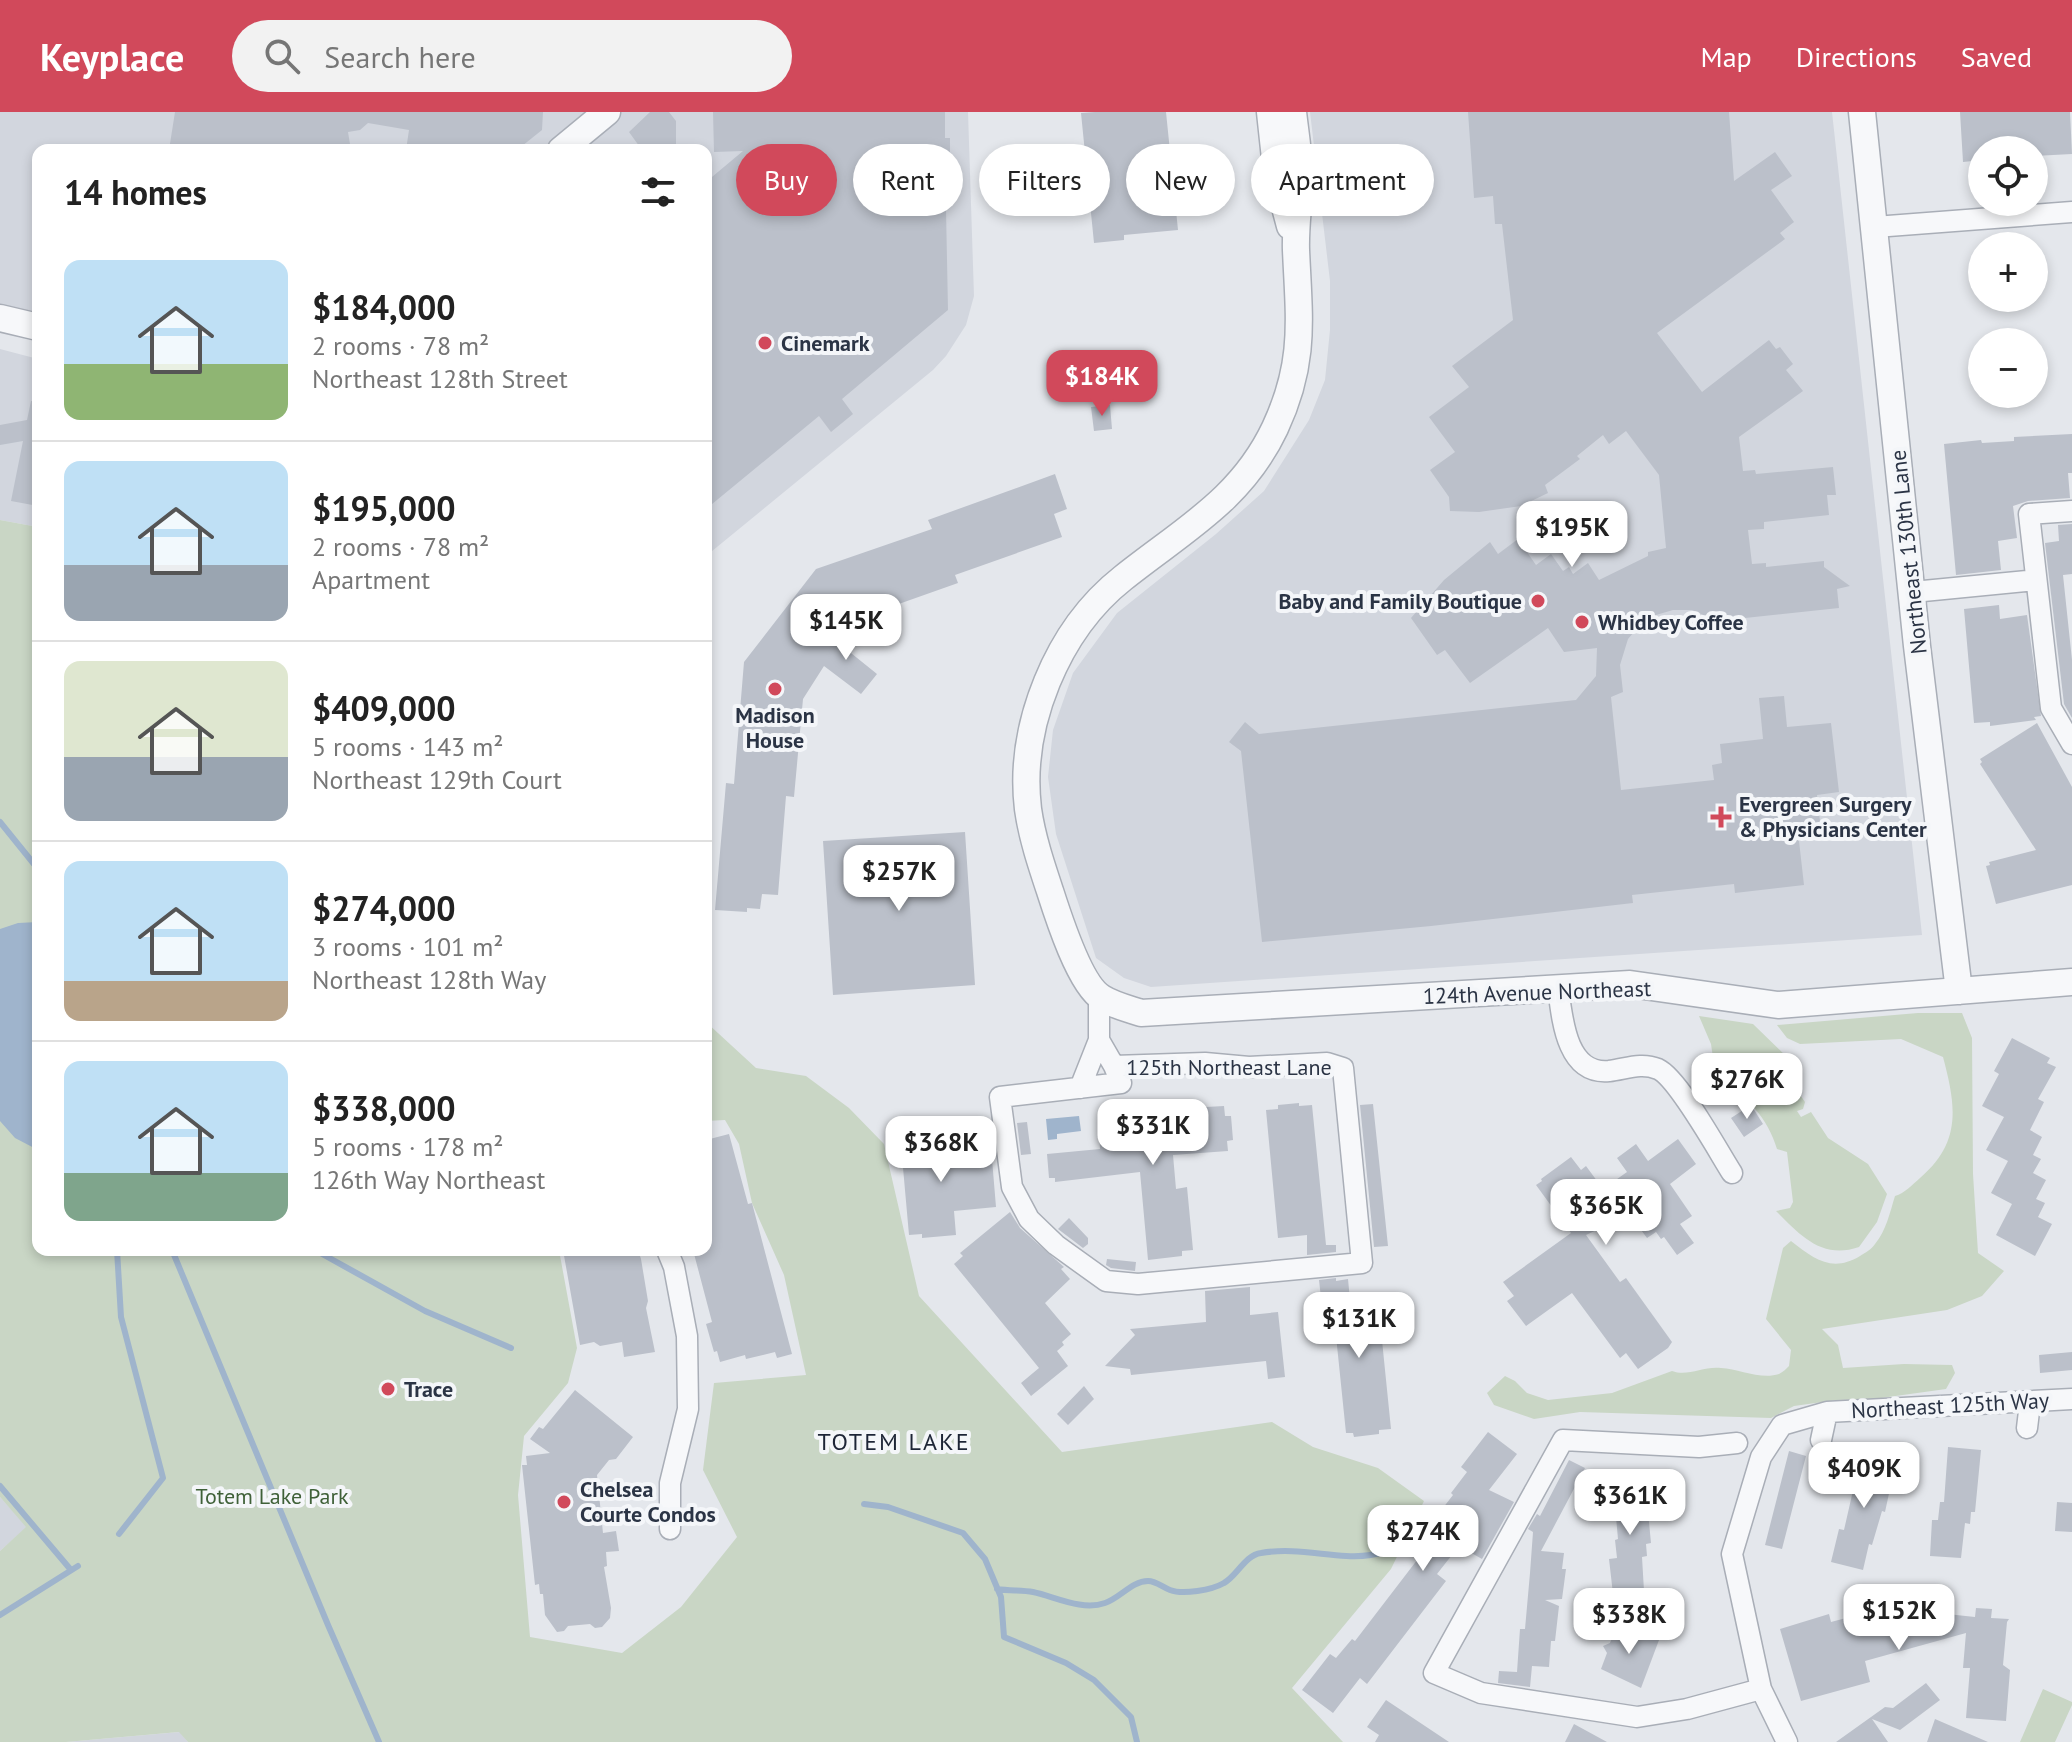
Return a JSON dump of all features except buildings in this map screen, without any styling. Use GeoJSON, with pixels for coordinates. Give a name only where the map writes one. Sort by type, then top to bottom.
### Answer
{"type":"FeatureCollection","features":[{"type":"Feature","properties":{"kind":"street"},"geometry":{"type":"LineString","coordinates":[[568,144],[607,112]]}},
{"type":"Feature","properties":{"kind":"street"},"geometry":{"type":"LineString","coordinates":[[1270,112],[1277,177],[1296,249]]}},
{"type":"Feature","properties":{"kind":"street"},"geometry":{"type":"LineString","coordinates":[[1099,1040],[1121,1083],[1080,1088],[1099,1040],[1099,998],[1071,950],[1033,833],[1028,809],[1027,773],[1037,713],[1045,687],[1066,645],[1104,595],[1227,498],[1243,481],[1267,445],[1291,388],[1300,341],[1296,249],[1300,168],[1293,112]]}},
{"type":"Feature","properties":{"kind":"street","name":"Northeast 130th Lane"},"geometry":{"type":"LineString","coordinates":[[1862,112],[1917,646],[1959,991]]}},
{"type":"Feature","properties":{"kind":"street"},"geometry":{"type":"LineString","coordinates":[[1875,227],[2072,212]]}},
{"type":"Feature","properties":{"kind":"street"},"geometry":{"type":"LineString","coordinates":[[0,318],[32,326]]}},
{"type":"Feature","properties":{"kind":"street"},"geometry":{"type":"LineString","coordinates":[[2072,511],[2029,514],[2051,708],[2072,744]]}},
{"type":"Feature","properties":{"kind":"street"},"geometry":{"type":"LineString","coordinates":[[1913,592],[2036,580]]}},
{"type":"Feature","properties":{"kind":"street","name":"124th Avenue Northeast"},"geometry":{"type":"LineString","coordinates":[[1099,998],[1141,1013],[1630,984],[1778,1005],[2072,982]]}},
{"type":"Feature","properties":{"kind":"street"},"geometry":{"type":"LineString","coordinates":[[1558,987],[1563,1022],[1572,1050],[1584,1066],[1606,1072],[1643,1065],[1660,1069],[1674,1084],[1732,1173]]}},
{"type":"Feature","properties":{"kind":"street","name":"125th Northeast Lane"},"geometry":{"type":"LineString","coordinates":[[1080,1088],[1000,1097],[1012,1187],[1029,1219],[1056,1245],[1106,1281],[1138,1284],[1362,1263],[1343,1068],[1327,1063],[1249,1067],[1205,1063],[1114,1066]]}},
{"type":"Feature","properties":{"kind":"street"},"geometry":{"type":"LineString","coordinates":[[669,1256],[687,1336],[688,1409],[670,1483],[670,1529]]}},
{"type":"Feature","properties":{"kind":"street","name":"Northeast 125th Way"},"geometry":{"type":"LineString","coordinates":[[1761,1689],[1732,1554],[1761,1457],[1782,1425],[1827,1412],[2072,1399]]}},
{"type":"Feature","properties":{"kind":"street"},"geometry":{"type":"LineString","coordinates":[[2027,1428],[2030,1403]]}},
{"type":"Feature","properties":{"kind":"street"},"geometry":{"type":"LineString","coordinates":[[1821,1440],[1827,1412]]}},
{"type":"Feature","properties":{"kind":"street"},"geometry":{"type":"LineString","coordinates":[[1737,1443],[1699,1447],[1563,1440],[1434,1673],[1481,1693],[1637,1717],[1687,1709],[1761,1689],[1787,1742]]}},
{"type":"Feature","properties":{"kind":"shaded area"},"geometry":{"type":"Polygon","coordinates":[[[0,112],[968,112],[974,296],[966,325],[933,370],[712,551],[712,144],[32,144],[32,326],[0,318],[0,112]]]}},
{"type":"Feature","properties":{"kind":"shaded area"},"geometry":{"type":"Polygon","coordinates":[[[1310,112],[1832,112],[1922,935],[1151,987],[1124,978],[1096,958],[1056,834],[1048,777],[1053,730],[1073,673],[1117,613],[1216,534],[1264,491],[1309,420],[1325,380],[1330,330],[1330,281],[1322,216],[1434,216],[1434,144],[1314,144],[1310,112]]]}},
{"type":"Feature","properties":{"kind":"shaded area"},"geometry":{"type":"Polygon","coordinates":[[[0,349],[32,357],[32,526],[0,520],[0,349]]]}},
{"type":"Feature","properties":{"kind":"shaded area"},"geometry":{"type":"Polygon","coordinates":[[[0,1497],[27,1527],[0,1551],[0,1497]]]}},
{"type":"Feature","properties":{"kind":"shaded area"},"geometry":{"type":"Polygon","coordinates":[[[180,1732],[188,1742],[66,1742],[180,1732]]]}},
{"type":"Feature","properties":{"kind":"green space","name":"Totem Lake Park"},"geometry":{"type":"Polygon","coordinates":[[[0,520],[32,526],[32,1256],[560,1256],[577,1348],[568,1383],[524,1436],[518,1495],[530,1637],[622,1653],[681,1607],[737,1537],[703,1470],[714,1383],[806,1375],[784,1275],[752,1203],[739,1144],[725,1120],[712,1121],[712,1028],[756,1068],[806,1076],[849,1108],[884,1144],[919,1296],[1062,1452],[1272,1422],[1313,1447],[1378,1468],[1424,1501],[1391,1569],[1292,1688],[1343,1742],[188,1742],[179,1732],[66,1742],[0,1742],[0,1551],[26,1527],[0,1497],[0,520]]]}},
{"type":"Feature","properties":{"kind":"green space"},"geometry":{"type":"Polygon","coordinates":[[[1918,1013],[1962,1013],[1972,1038],[1973,1174],[1978,1253],[2004,1271],[1982,1296],[1947,1310],[1822,1329],[1838,1345],[1843,1368],[1952,1365],[1955,1373],[1946,1389],[1794,1406],[1771,1418],[1580,1412],[1534,1419],[1494,1405],[1487,1393],[1505,1376],[1527,1393],[1548,1400],[1612,1393],[1672,1371],[1684,1373],[1721,1368],[1772,1376],[1786,1369],[1791,1350],[1766,1319],[1783,1248],[1791,1241],[1816,1258],[1832,1263],[1850,1261],[1870,1249],[1885,1227],[1895,1196],[1920,1178],[1943,1151],[1949,1137],[1953,1107],[1943,1057],[1901,1039],[1800,1044],[1787,1038],[1777,1025],[1918,1013]]]}},
{"type":"Feature","properties":{"kind":"green space"},"geometry":{"type":"Polygon","coordinates":[[[1699,1016],[1753,1024],[1789,1059],[1789,1079],[1805,1102],[1803,1109],[1797,1111],[1801,1117],[1811,1112],[1828,1138],[1868,1164],[1887,1194],[1877,1222],[1859,1247],[1846,1250],[1823,1248],[1803,1236],[1776,1211],[1790,1208],[1793,1202],[1787,1152],[1777,1149],[1768,1127],[1747,1101],[1717,1085],[1711,1044],[1699,1016]]]}},
{"type":"Feature","properties":{"kind":"green space"},"geometry":{"type":"Polygon","coordinates":[[[2043,1689],[2072,1702],[2072,1705],[2055,1742],[2020,1742],[2043,1689]]]}},
{"type":"Feature","properties":{"kind":"water"},"geometry":{"type":"Polygon","coordinates":[[[32,922],[32,1147],[15,1138],[0,1121],[0,929],[32,922]]]}},
{"type":"Feature","properties":{"kind":"water"},"geometry":{"type":"Polygon","coordinates":[[[1079,1116],[1081,1131],[1057,1134],[1057,1139],[1048,1140],[1046,1119],[1079,1116]]]}},
{"type":"Feature","properties":{"kind":"waterway"},"geometry":{"type":"LineString","coordinates":[[0,822],[32,862]]}},
{"type":"Feature","properties":{"kind":"waterway"},"geometry":{"type":"LineString","coordinates":[[117,1256],[121,1317],[163,1478],[119,1534]]}},
{"type":"Feature","properties":{"kind":"waterway"},"geometry":{"type":"LineString","coordinates":[[174,1256],[379,1742]]}},
{"type":"Feature","properties":{"kind":"waterway"},"geometry":{"type":"LineString","coordinates":[[326,1256],[425,1311],[511,1348]]}},
{"type":"Feature","properties":{"kind":"waterway"},"geometry":{"type":"LineString","coordinates":[[0,1486],[71,1570]]}},
{"type":"Feature","properties":{"kind":"waterway"},"geometry":{"type":"LineString","coordinates":[[864,1504],[888,1507],[963,1533],[985,1559],[1001,1597],[1004,1637],[1066,1663],[1094,1680],[1131,1717],[1137,1742]]}},
{"type":"Feature","properties":{"kind":"waterway"},"geometry":{"type":"LineString","coordinates":[[997,1589],[1033,1592],[1078,1604],[1096,1605],[1110,1601],[1142,1582],[1151,1581],[1182,1592],[1212,1588],[1229,1580],[1250,1558],[1261,1553],[1283,1551],[1362,1556],[1381,1553],[1400,1545],[1418,1531]]}},
{"type":"Feature","properties":{"kind":"waterway"},"geometry":{"type":"LineString","coordinates":[[0,1615],[78,1566]]}},
{"type":"Feature","properties":{"kind":"place","name":"Cinemark"},"geometry":{"type":"Point","coordinates":[765,343]}},
{"type":"Feature","properties":{"kind":"place","name":"Baby and Family Boutique"},"geometry":{"type":"Point","coordinates":[1538,601]}},
{"type":"Feature","properties":{"kind":"place","name":"Whidbey Coffee"},"geometry":{"type":"Point","coordinates":[1582,622]}},
{"type":"Feature","properties":{"kind":"place","name":"Madison House"},"geometry":{"type":"Point","coordinates":[775,689]}},
{"type":"Feature","properties":{"kind":"place","name":"Evergreen Surgery & Physicians Center"},"geometry":{"type":"Point","coordinates":[1721,817]}},
{"type":"Feature","properties":{"kind":"place","name":"Trace"},"geometry":{"type":"Point","coordinates":[388,1389]}},
{"type":"Feature","properties":{"kind":"place","name":"Chelsea Courte Condos"},"geometry":{"type":"Point","coordinates":[564,1502]}},
{"type":"Feature","properties":{"kind":"district","name":"TOTEM LAKE"},"geometry":{"type":"Point","coordinates":[894,1442]}}]}
